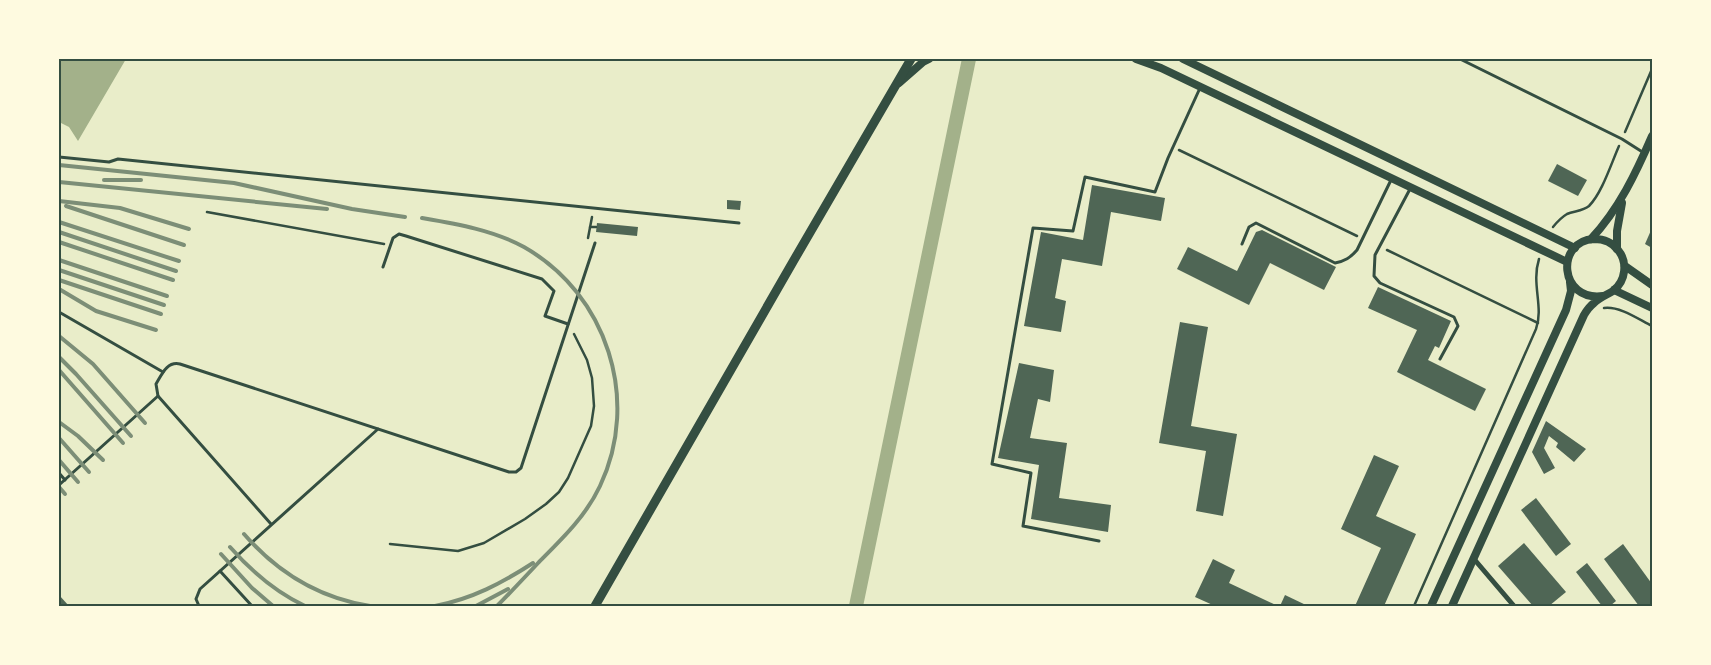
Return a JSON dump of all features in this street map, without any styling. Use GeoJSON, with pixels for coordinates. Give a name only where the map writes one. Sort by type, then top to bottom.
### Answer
{"type":"FeatureCollection","features":[{"type":"Feature","properties":{"kind":"main road"},"geometry":{"type":"LineString","coordinates":[[595,606],[911,59]]}},
{"type":"Feature","properties":{"kind":"street"},"geometry":{"type":"LineString","coordinates":[[897,84],[922,62],[929,59]]}},
{"type":"Feature","properties":{"kind":"street"},"geometry":{"type":"LineString","coordinates":[[1136,59],[1161,68],[1567,262]]}},
{"type":"Feature","properties":{"kind":"street"},"geometry":{"type":"LineString","coordinates":[[1183,59],[1575,248]]}},
{"type":"Feature","properties":{"kind":"street"},"geometry":{"type":"LineString","coordinates":[[1591,239],[1608,219],[1625,193],[1652,136]]}},
{"type":"Feature","properties":{"kind":"street"},"geometry":{"type":"LineString","coordinates":[[1617,249],[1617,230],[1625,193]]}},
{"type":"Feature","properties":{"kind":"street"},"geometry":{"type":"LineString","coordinates":[[1452,606],[1580,323],[1588,309],[1603,296],[1614,290],[1622,279],[1624,266],[1622,257],[1617,249],[1605,240],[1591,239],[1582,242],[1575,248],[1567,262],[1567,271],[1575,288],[1582,293],[1591,296],[1603,296]]}},
{"type":"Feature","properties":{"kind":"street"},"geometry":{"type":"LineString","coordinates":[[1624,266],[1652,285]]}},
{"type":"Feature","properties":{"kind":"street"},"geometry":{"type":"LineString","coordinates":[[1432,606],[1566,310],[1570,280]]}},
{"type":"Feature","properties":{"kind":"street"},"geometry":{"type":"LineString","coordinates":[[1614,290],[1652,308]]}},
{"type":"Feature","properties":{"kind":"street"},"geometry":{"type":"LineString","coordinates":[[1474,559],[1514,606]]}},
{"type":"Feature","properties":{"kind":"lane"},"geometry":{"type":"LineString","coordinates":[[1460,59],[1622,139],[1644,154]]}},
{"type":"Feature","properties":{"kind":"lane"},"geometry":{"type":"LineString","coordinates":[[1099,541],[1023,526],[1030,473],[992,464],[1033,228],[1073,231],[1085,177],[1155,192],[1168,158],[1200,88]]}},
{"type":"Feature","properties":{"kind":"lane"},"geometry":{"type":"LineString","coordinates":[[59,157],[109,162],[118,159],[739,223]]}},
{"type":"Feature","properties":{"kind":"lane"},"geometry":{"type":"LineString","coordinates":[[1242,244],[1249,227],[1256,224],[1335,263],[1344,261],[1357,250],[1392,179]]}},
{"type":"Feature","properties":{"kind":"lane"},"geometry":{"type":"LineString","coordinates":[[1411,188],[1375,255],[1374,276],[1380,283],[1454,317],[1458,326],[1440,359]]}},
{"type":"Feature","properties":{"kind":"lane"},"geometry":{"type":"LineString","coordinates":[[383,267],[392,238],[399,234],[542,279],[554,291],[545,316],[568,324]]}},
{"type":"Feature","properties":{"kind":"lane"},"geometry":{"type":"LineString","coordinates":[[271,524],[158,396],[156,384],[163,372],[173,364],[180,364],[509,472],[518,471],[521,468],[595,243]]}},
{"type":"Feature","properties":{"kind":"lane"},"geometry":{"type":"LineString","coordinates":[[59,312],[163,372]]}},
{"type":"Feature","properties":{"kind":"lane"},"geometry":{"type":"LineString","coordinates":[[59,485],[158,396]]}},
{"type":"Feature","properties":{"kind":"lane"},"geometry":{"type":"LineString","coordinates":[[199,606],[196,598],[200,589],[378,429]]}},
{"type":"Feature","properties":{"kind":"lane"},"geometry":{"type":"LineString","coordinates":[[59,474],[65,480]]}},
{"type":"Feature","properties":{"kind":"lane"},"geometry":{"type":"LineString","coordinates":[[220,571],[252,606]]}},
{"type":"Feature","properties":{"kind":"path"},"geometry":{"type":"LineString","coordinates":[[1548,235],[1559,220],[1568,214],[1589,206],[1600,190],[1652,70]]}},
{"type":"Feature","properties":{"kind":"path"},"geometry":{"type":"LineString","coordinates":[[594,208],[588,242],[595,243]]}},
{"type":"Feature","properties":{"kind":"path"},"geometry":{"type":"LineString","coordinates":[[207,212],[390,246]]}},
{"type":"Feature","properties":{"kind":"path"},"geometry":{"type":"LineString","coordinates":[[590,227],[596,227]]}},
{"type":"Feature","properties":{"kind":"path"},"geometry":{"type":"LineString","coordinates":[[1414,606],[1536,329],[1539,314],[1535,274],[1542,250]]}},
{"type":"Feature","properties":{"kind":"path"},"geometry":{"type":"LineString","coordinates":[[1600,309],[1610,307],[1617,309],[1652,326]]}},
{"type":"Feature","properties":{"kind":"path"},"geometry":{"type":"LineString","coordinates":[[390,544],[458,551],[484,542],[525,519],[559,492],[568,478],[590,426],[594,406],[592,378],[587,360],[568,324]]}},
{"type":"Feature","properties":{"kind":"shaded area"},"geometry":{"type":"Polygon","coordinates":[[[59,59],[126,59],[78,141],[69,127],[59,122],[59,59]]]}},
{"type":"Feature","properties":{"kind":"building"},"geometry":{"type":"Polygon","coordinates":[[[1557,164],[1587,180],[1578,196],[1548,181],[1557,164]]]}},
{"type":"Feature","properties":{"kind":"building"},"geometry":{"type":"Polygon","coordinates":[[[1092,185],[1165,198],[1161,221],[1111,212],[1102,266],[1062,259],[1055,298],[1066,301],[1061,332],[1024,326],[1041,232],[1083,240],[1092,185]]]}},
{"type":"Feature","properties":{"kind":"building"},"geometry":{"type":"Polygon","coordinates":[[[727,200],[741,201],[740,210],[727,209],[727,200]]]}},
{"type":"Feature","properties":{"kind":"building"},"geometry":{"type":"Polygon","coordinates":[[[597,223],[638,227],[637,236],[596,232],[597,223]]]}},
{"type":"Feature","properties":{"kind":"building"},"geometry":{"type":"Polygon","coordinates":[[[1652,228],[1652,248],[1645,244],[1652,228]]]}},
{"type":"Feature","properties":{"kind":"building"},"geometry":{"type":"Polygon","coordinates":[[[1262,230],[1336,267],[1324,290],[1270,263],[1249,305],[1177,269],[1188,247],[1237,271],[1256,232],[1262,230]]]}},
{"type":"Feature","properties":{"kind":"building"},"geometry":{"type":"Polygon","coordinates":[[[1378,287],[1451,321],[1439,348],[1435,346],[1428,360],[1486,389],[1475,411],[1397,372],[1417,330],[1368,308],[1378,287]]]}},
{"type":"Feature","properties":{"kind":"building"},"geometry":{"type":"Polygon","coordinates":[[[1180,322],[1208,327],[1191,426],[1237,434],[1223,516],[1196,511],[1206,451],[1159,443],[1180,322]]]}},
{"type":"Feature","properties":{"kind":"building"},"geometry":{"type":"Polygon","coordinates":[[[1019,363],[1054,370],[1050,402],[1038,399],[1030,438],[1067,443],[1059,498],[1111,505],[1108,532],[1031,519],[1039,465],[998,458],[1019,363]]]}},
{"type":"Feature","properties":{"kind":"building"},"geometry":{"type":"Polygon","coordinates":[[[1546,421],[1586,449],[1574,462],[1556,447],[1558,443],[1549,436],[1544,448],[1555,468],[1544,474],[1532,452],[1546,421]]]}},
{"type":"Feature","properties":{"kind":"building"},"geometry":{"type":"Polygon","coordinates":[[[1374,455],[1399,466],[1376,516],[1416,534],[1384,606],[1355,606],[1381,548],[1341,529],[1374,455]]]}},
{"type":"Feature","properties":{"kind":"building"},"geometry":{"type":"Polygon","coordinates":[[[1536,498],[1571,544],[1556,556],[1521,510],[1536,498]]]}},
{"type":"Feature","properties":{"kind":"building"},"geometry":{"type":"Polygon","coordinates":[[[1524,543],[1566,592],[1549,606],[1533,606],[1498,566],[1524,543]]]}},
{"type":"Feature","properties":{"kind":"building"},"geometry":{"type":"Polygon","coordinates":[[[1623,544],[1652,584],[1652,606],[1639,606],[1604,559],[1623,544]]]}},
{"type":"Feature","properties":{"kind":"building"},"geometry":{"type":"Polygon","coordinates":[[[1213,559],[1235,570],[1229,583],[1278,606],[1215,606],[1195,597],[1213,559]]]}},
{"type":"Feature","properties":{"kind":"building"},"geometry":{"type":"Polygon","coordinates":[[[1587,563],[1616,601],[1610,606],[1602,606],[1576,572],[1587,563]]]}},
{"type":"Feature","properties":{"kind":"building"},"geometry":{"type":"Polygon","coordinates":[[[59,595],[69,606],[59,606],[59,595]]]}},
{"type":"Feature","properties":{"kind":"building"},"geometry":{"type":"Polygon","coordinates":[[[1285,595],[1308,606],[1280,606],[1285,595]]]}},
{"type":"Feature","properties":{"kind":"waterway"},"geometry":{"type":"LineString","coordinates":[[856,606],[969,59]]}},
{"type":"Feature","properties":{"kind":"railway"},"geometry":{"type":"LineString","coordinates":[[59,165],[234,183],[352,209],[405,217]]}},
{"type":"Feature","properties":{"kind":"railway"},"geometry":{"type":"LineString","coordinates":[[104,180],[141,180]]}},
{"type":"Feature","properties":{"kind":"railway"},"geometry":{"type":"LineString","coordinates":[[59,182],[327,209]]}},
{"type":"Feature","properties":{"kind":"railway"},"geometry":{"type":"LineString","coordinates":[[59,201],[120,208],[189,229]]}},
{"type":"Feature","properties":{"kind":"railway"},"geometry":{"type":"LineString","coordinates":[[66,206],[184,245]]}},
{"type":"Feature","properties":{"kind":"railway"},"geometry":{"type":"LineString","coordinates":[[422,218],[461,225],[500,236],[524,247],[553,267],[577,292],[595,321],[608,352],[616,385],[617,419],[612,453],[600,486],[588,507],[573,527],[497,606]]}},
{"type":"Feature","properties":{"kind":"railway"},"geometry":{"type":"LineString","coordinates":[[59,222],[179,261]]}},
{"type":"Feature","properties":{"kind":"railway"},"geometry":{"type":"LineString","coordinates":[[59,232],[176,271]]}},
{"type":"Feature","properties":{"kind":"railway"},"geometry":{"type":"LineString","coordinates":[[59,242],[173,280]]}},
{"type":"Feature","properties":{"kind":"railway"},"geometry":{"type":"LineString","coordinates":[[59,260],[167,296]]}},
{"type":"Feature","properties":{"kind":"railway"},"geometry":{"type":"LineString","coordinates":[[59,270],[164,305]]}},
{"type":"Feature","properties":{"kind":"railway"},"geometry":{"type":"LineString","coordinates":[[59,280],[161,314]]}},
{"type":"Feature","properties":{"kind":"railway"},"geometry":{"type":"LineString","coordinates":[[59,289],[96,311],[156,330]]}},
{"type":"Feature","properties":{"kind":"railway"},"geometry":{"type":"LineString","coordinates":[[59,336],[93,364],[145,423]]}},
{"type":"Feature","properties":{"kind":"railway"},"geometry":{"type":"LineString","coordinates":[[59,357],[131,436]]}},
{"type":"Feature","properties":{"kind":"railway"},"geometry":{"type":"LineString","coordinates":[[59,370],[123,443]]}},
{"type":"Feature","properties":{"kind":"railway"},"geometry":{"type":"LineString","coordinates":[[59,422],[78,436],[103,460]]}},
{"type":"Feature","properties":{"kind":"railway"},"geometry":{"type":"LineString","coordinates":[[59,438],[89,472]]}},
{"type":"Feature","properties":{"kind":"railway"},"geometry":{"type":"LineString","coordinates":[[59,460],[78,482]]}},
{"type":"Feature","properties":{"kind":"railway"},"geometry":{"type":"LineString","coordinates":[[59,487],[65,494]]}},
{"type":"Feature","properties":{"kind":"railway"},"geometry":{"type":"LineString","coordinates":[[244,534],[270,560],[300,581],[333,597],[370,606]]}},
{"type":"Feature","properties":{"kind":"railway"},"geometry":{"type":"LineString","coordinates":[[230,547],[264,581],[305,606]]}},
{"type":"Feature","properties":{"kind":"railway"},"geometry":{"type":"LineString","coordinates":[[221,554],[252,588],[273,606]]}},
{"type":"Feature","properties":{"kind":"railway"},"geometry":{"type":"LineString","coordinates":[[435,606],[474,595],[533,563]]}},
{"type":"Feature","properties":{"kind":"railway"},"geometry":{"type":"LineString","coordinates":[[476,606],[508,589]]}}]}
